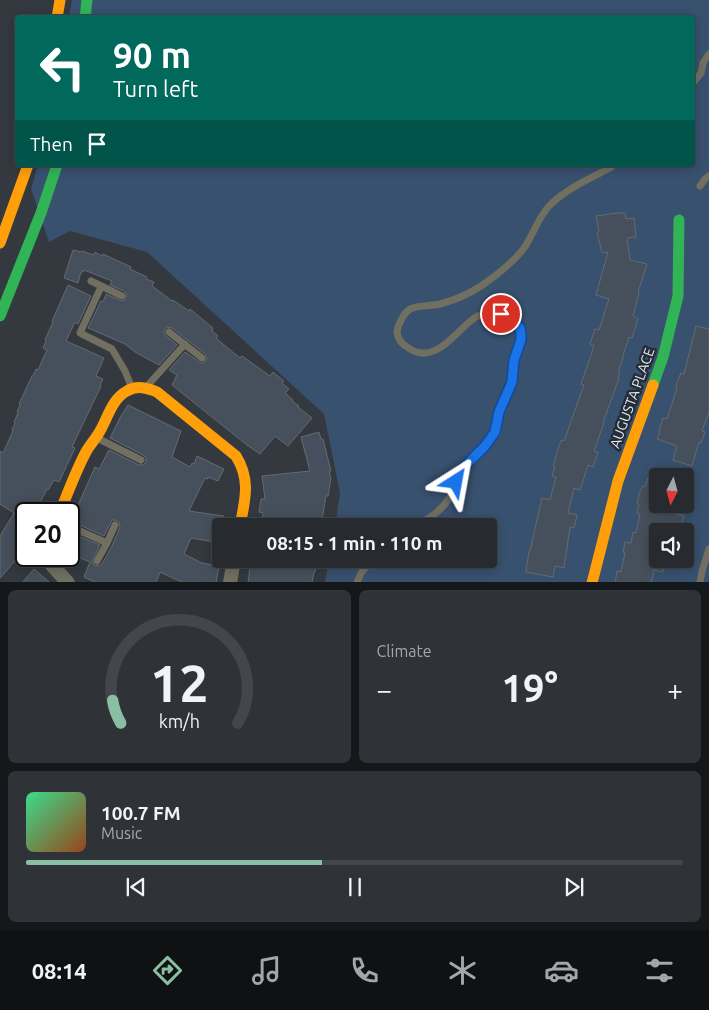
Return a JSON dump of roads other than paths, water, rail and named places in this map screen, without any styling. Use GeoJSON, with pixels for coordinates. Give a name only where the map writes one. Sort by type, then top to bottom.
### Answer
{"type":"FeatureCollection","features":[{"type":"Feature","properties":{"kind":"street"},"geometry":{"type":"LineString","coordinates":[[58,15],[60,0]]}},
{"type":"Feature","properties":{"kind":"street"},"geometry":{"type":"LineString","coordinates":[[85,15],[87,0]]}},
{"type":"Feature","properties":{"kind":"street"},"geometry":{"type":"LineString","coordinates":[[0,243],[27,167]]}},
{"type":"Feature","properties":{"kind":"street"},"geometry":{"type":"LineString","coordinates":[[0,316],[57,167]]}},
{"type":"Feature","properties":{"kind":"street","name":"AUGUSTA PLACE"},"geometry":{"type":"LineString","coordinates":[[592,582],[618,481],[663,357],[678,296],[679,220]]}},
{"type":"Feature","properties":{"kind":"street"},"geometry":{"type":"LineString","coordinates":[[64,502],[88,449],[97,438],[106,417],[115,403],[121,395],[132,388],[146,388],[157,392],[236,456],[242,464],[246,487],[241,518]]}},
{"type":"Feature","properties":{"kind":"street"},"geometry":{"type":"LineString","coordinates":[[54,567],[68,582]]}},
{"type":"Feature","properties":{"kind":"street"},"geometry":{"type":"LineString","coordinates":[[230,582],[232,568]]}},
{"type":"Feature","properties":{"kind":"lane"},"geometry":{"type":"LineString","coordinates":[[695,80],[701,73],[703,63],[709,54]]}},
{"type":"Feature","properties":{"kind":"lane"},"geometry":{"type":"LineString","coordinates":[[429,518],[436,514],[448,500],[465,466],[485,446],[495,432],[499,412],[512,382],[514,360],[521,340],[521,334],[520,328],[508,316],[488,313],[473,318],[447,344],[430,352],[422,353],[409,349],[399,339],[397,331],[404,314],[411,309],[440,304],[469,294],[492,279],[525,248],[540,219],[554,202],[565,192],[611,167]]}},
{"type":"Feature","properties":{"kind":"lane"},"geometry":{"type":"LineString","coordinates":[[700,186],[709,176]]}},
{"type":"Feature","properties":{"kind":"lane"},"geometry":{"type":"LineString","coordinates":[[91,281],[122,296]]}},
{"type":"Feature","properties":{"kind":"lane"},"geometry":{"type":"LineString","coordinates":[[101,286],[80,333],[112,349],[132,388]]}},
{"type":"Feature","properties":{"kind":"lane"},"geometry":{"type":"LineString","coordinates":[[169,332],[202,358]]}},
{"type":"Feature","properties":{"kind":"lane"},"geometry":{"type":"LineString","coordinates":[[146,388],[185,344]]}},
{"type":"Feature","properties":{"kind":"lane"},"geometry":{"type":"LineString","coordinates":[[97,438],[141,460]]}},
{"type":"Feature","properties":{"kind":"lane"},"geometry":{"type":"LineString","coordinates":[[97,561],[115,525]]}},
{"type":"Feature","properties":{"kind":"lane"},"geometry":{"type":"LineString","coordinates":[[80,531],[107,543]]}},
{"type":"Feature","properties":{"kind":"lane"},"geometry":{"type":"LineString","coordinates":[[700,582],[709,549]]}},
{"type":"Feature","properties":{"kind":"lane"},"geometry":{"type":"LineString","coordinates":[[357,582],[366,568]]}}]}
